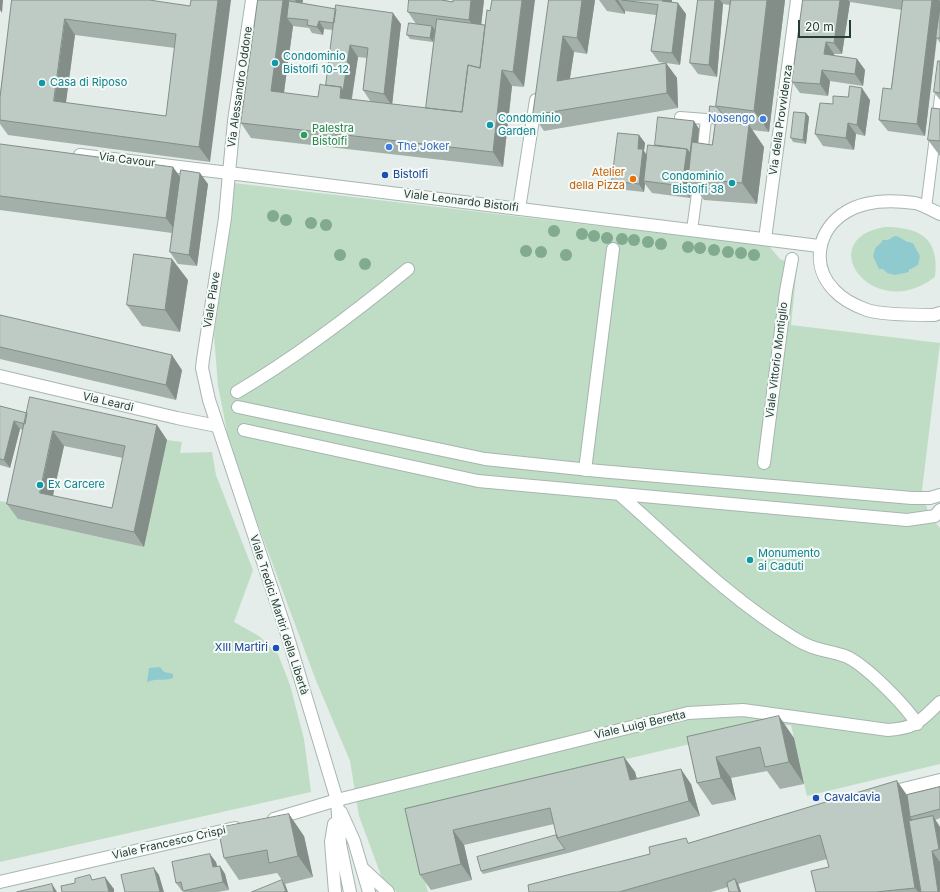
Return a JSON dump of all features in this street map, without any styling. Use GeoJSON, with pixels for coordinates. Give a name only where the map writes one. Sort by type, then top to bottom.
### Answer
{"type":"FeatureCollection","features":[{"type":"Feature","properties":{"kind":"street","name":"Via Alessandro Oddone"},"geometry":{"type":"LineString","coordinates":[[229,173],[234,121],[252,0]]}},
{"type":"Feature","properties":{"kind":"street","name":"Via della Provvidenza"},"geometry":{"type":"LineString","coordinates":[[765,239],[797,0]]}},
{"type":"Feature","properties":{"kind":"street"},"geometry":{"type":"LineString","coordinates":[[519,209],[538,85]]}},
{"type":"Feature","properties":{"kind":"street","name":"Via Cavour"},"geometry":{"type":"LineString","coordinates":[[70,154],[229,173]]}},
{"type":"Feature","properties":{"kind":"street","name":"Viale Leonardo Bistolfi"},"geometry":{"type":"LineString","coordinates":[[229,173],[820,246]]}},
{"type":"Feature","properties":{"kind":"street","name":"Viale Piave"},"geometry":{"type":"LineString","coordinates":[[217,426],[209,400],[202,368],[225,218],[229,173]]}},
{"type":"Feature","properties":{"kind":"street"},"geometry":{"type":"LineString","coordinates":[[938,316],[869,311],[849,302],[834,290],[824,274],[820,261],[820,246],[824,234],[832,224],[846,211],[864,204],[881,201],[916,203],[940,214]]}},
{"type":"Feature","properties":{"kind":"street"},"geometry":{"type":"LineString","coordinates":[[585,470],[613,249]]}},
{"type":"Feature","properties":{"kind":"street","name":"Viale Vittorio Montiglio"},"geometry":{"type":"LineString","coordinates":[[764,463],[786,291],[792,258]]}},
{"type":"Feature","properties":{"kind":"street"},"geometry":{"type":"LineString","coordinates":[[237,392],[283,365],[352,315],[408,269]]}},
{"type":"Feature","properties":{"kind":"street","name":"Via Leardi"},"geometry":{"type":"LineString","coordinates":[[0,376],[183,420],[217,426]]}},
{"type":"Feature","properties":{"kind":"street"},"geometry":{"type":"LineString","coordinates":[[238,407],[466,456],[585,470],[912,498],[930,498],[940,495]]}},
{"type":"Feature","properties":{"kind":"street","name":"Viale Tredici Martiri della Libertà"},"geometry":{"type":"LineString","coordinates":[[217,426],[286,631],[337,803],[354,841],[369,892]]}},
{"type":"Feature","properties":{"kind":"street"},"geometry":{"type":"LineString","coordinates":[[244,430],[478,481],[907,520],[935,516],[940,510]]}},
{"type":"Feature","properties":{"kind":"street"},"geometry":{"type":"LineString","coordinates":[[619,494],[716,580],[794,639],[816,649],[845,656],[853,660],[875,678],[910,713],[917,724]]}},
{"type":"Feature","properties":{"kind":"street","name":"Viale Luigi Beretta"},"geometry":{"type":"LineString","coordinates":[[337,803],[688,713],[743,710],[888,730],[904,729],[917,724],[940,702]]}},
{"type":"Feature","properties":{"kind":"street"},"geometry":{"type":"LineString","coordinates":[[875,796],[940,780]]}},
{"type":"Feature","properties":{"kind":"street"},"geometry":{"type":"LineString","coordinates":[[260,822],[290,816],[337,803]]}},
{"type":"Feature","properties":{"kind":"street","name":"Viale Tredici Martiri della Libertà"},"geometry":{"type":"LineString","coordinates":[[335,892],[331,842],[337,803]]}},
{"type":"Feature","properties":{"kind":"street","name":"Viale Tredici Martiri della Libertà"},"geometry":{"type":"LineString","coordinates":[[337,803],[340,844],[350,892]]}},
{"type":"Feature","properties":{"kind":"street","name":"Viale Francesco Crispi"},"geometry":{"type":"LineString","coordinates":[[0,882],[244,826]]}},
{"type":"Feature","properties":{"kind":"street"},"geometry":{"type":"LineString","coordinates":[[362,868],[388,892]]}},
{"type":"Feature","properties":{"kind":"lane"},"geometry":{"type":"LineString","coordinates":[[926,208],[940,97]]}},
{"type":"Feature","properties":{"kind":"lane"},"geometry":{"type":"LineString","coordinates":[[680,117],[706,119],[692,230]]}},
{"type":"Feature","properties":{"kind":"green space"},"geometry":{"type":"Polygon","coordinates":[[[234,183],[769,246],[780,259],[797,266],[791,325],[940,343],[922,490],[929,515],[940,528],[940,764],[807,796],[791,725],[771,725],[405,811],[428,892],[397,892],[382,878],[359,816],[350,761],[315,678],[231,452],[218,386],[214,335],[234,183]]]}},
{"type":"Feature","properties":{"kind":"green space"},"geometry":{"type":"Polygon","coordinates":[[[885,227],[907,229],[917,232],[930,244],[934,252],[936,263],[935,277],[912,289],[891,291],[872,285],[859,274],[852,261],[853,247],[863,235],[885,227]],[[890,238],[875,248],[873,256],[887,273],[909,272],[918,251],[906,240],[890,238]]]}},
{"type":"Feature","properties":{"kind":"green space"},"geometry":{"type":"Polygon","coordinates":[[[167,440],[182,442],[180,453],[212,452],[216,475],[253,570],[234,622],[259,636],[278,654],[290,685],[304,739],[311,792],[0,862],[0,501],[20,505],[18,519],[144,547],[167,440]]]}},
{"type":"Feature","properties":{"kind":"water"},"geometry":{"type":"Polygon","coordinates":[[[895,236],[913,243],[920,256],[918,265],[909,270],[909,272],[895,275],[887,273],[883,269],[879,269],[873,256],[875,248],[882,242],[882,240],[887,240],[895,236]]]}},
{"type":"Feature","properties":{"kind":"water"},"geometry":{"type":"Polygon","coordinates":[[[160,667],[164,672],[173,674],[173,678],[147,682],[149,668],[160,667]]]}},
{"type":"Feature","properties":{"kind":"building","name":"Casa di Riposo"},"geometry":{"type":"Polygon","coordinates":[[[12,0],[149,0],[190,6],[191,0],[218,0],[199,147],[0,120],[0,98],[12,0]],[[65,19],[54,101],[166,116],[176,34],[65,19]]]}},
{"type":"Feature","properties":{"kind":"building"},"geometry":{"type":"Polygon","coordinates":[[[258,0],[283,0],[271,91],[318,97],[320,84],[341,87],[340,98],[462,112],[468,65],[480,68],[487,10],[490,11],[492,0],[522,0],[513,72],[502,70],[493,152],[241,123],[258,0]]]}},
{"type":"Feature","properties":{"kind":"building"},"geometry":{"type":"Polygon","coordinates":[[[409,0],[441,0],[453,2],[453,0],[471,0],[469,20],[408,12],[409,0]]]}},
{"type":"Feature","properties":{"kind":"building"},"geometry":{"type":"Polygon","coordinates":[[[549,0],[582,0],[577,38],[563,36],[557,81],[666,63],[667,93],[533,115],[549,0]]]}},
{"type":"Feature","properties":{"kind":"building"},"geometry":{"type":"Polygon","coordinates":[[[622,0],[662,0],[678,3],[672,53],[651,51],[658,5],[622,0]]]}},
{"type":"Feature","properties":{"kind":"building"},"geometry":{"type":"Polygon","coordinates":[[[698,0],[715,0],[709,65],[690,63],[698,0]]]}},
{"type":"Feature","properties":{"kind":"building"},"geometry":{"type":"Polygon","coordinates":[[[731,0],[767,0],[754,111],[716,106],[731,0]]]}},
{"type":"Feature","properties":{"kind":"building"},"geometry":{"type":"Polygon","coordinates":[[[803,0],[840,0],[834,43],[826,42],[824,54],[857,59],[855,74],[822,70],[820,84],[792,82],[803,0]]]}},
{"type":"Feature","properties":{"kind":"building"},"geometry":{"type":"Polygon","coordinates":[[[903,0],[932,0],[917,124],[879,120],[883,88],[891,89],[903,0]]]}},
{"type":"Feature","properties":{"kind":"building"},"geometry":{"type":"Polygon","coordinates":[[[289,1],[336,9],[334,23],[319,21],[317,27],[307,25],[308,20],[287,18],[289,1]]]}},
{"type":"Feature","properties":{"kind":"building"},"geometry":{"type":"Polygon","coordinates":[[[336,5],[393,13],[384,94],[363,90],[368,48],[350,45],[343,91],[341,87],[326,85],[336,5]]]}},
{"type":"Feature","properties":{"kind":"building"},"geometry":{"type":"Polygon","coordinates":[[[940,7],[940,38],[936,38],[940,7]]]}},
{"type":"Feature","properties":{"kind":"building"},"geometry":{"type":"Polygon","coordinates":[[[437,19],[485,25],[480,68],[468,65],[462,112],[426,108],[437,19]]]}},
{"type":"Feature","properties":{"kind":"building"},"geometry":{"type":"Polygon","coordinates":[[[409,23],[432,26],[430,38],[407,35],[409,23]]]}},
{"type":"Feature","properties":{"kind":"building"},"geometry":{"type":"Polygon","coordinates":[[[938,61],[940,61],[940,93],[934,92],[938,61]]]}},
{"type":"Feature","properties":{"kind":"building"},"geometry":{"type":"Polygon","coordinates":[[[850,86],[862,88],[857,125],[848,123],[846,138],[815,134],[820,103],[833,104],[833,96],[848,97],[850,86]]]}},
{"type":"Feature","properties":{"kind":"building"},"geometry":{"type":"Polygon","coordinates":[[[710,106],[717,107],[728,122],[709,120],[710,106]]]}},
{"type":"Feature","properties":{"kind":"building"},"geometry":{"type":"Polygon","coordinates":[[[932,108],[940,109],[940,141],[928,140],[932,108]]]}},
{"type":"Feature","properties":{"kind":"building"},"geometry":{"type":"Polygon","coordinates":[[[794,112],[806,113],[803,140],[791,138],[794,112]]]}},
{"type":"Feature","properties":{"kind":"building"},"geometry":{"type":"Polygon","coordinates":[[[658,117],[694,121],[690,153],[687,149],[655,145],[658,117]]]}},
{"type":"Feature","properties":{"kind":"building"},"geometry":{"type":"Polygon","coordinates":[[[716,121],[749,125],[742,183],[688,178],[692,142],[712,145],[716,121]]]}},
{"type":"Feature","properties":{"kind":"building"},"geometry":{"type":"Polygon","coordinates":[[[618,133],[639,135],[638,149],[643,149],[639,184],[612,181],[618,133]]]}},
{"type":"Feature","properties":{"kind":"building"},"geometry":{"type":"Polygon","coordinates":[[[0,144],[173,167],[166,218],[0,196],[0,144]]]}},
{"type":"Feature","properties":{"kind":"building"},"geometry":{"type":"Polygon","coordinates":[[[648,145],[687,149],[682,186],[644,181],[648,145]]]}},
{"type":"Feature","properties":{"kind":"building"},"geometry":{"type":"Polygon","coordinates":[[[181,170],[200,173],[189,255],[170,252],[181,170]]]}},
{"type":"Feature","properties":{"kind":"building"},"geometry":{"type":"Polygon","coordinates":[[[134,254],[172,259],[165,310],[127,305],[134,254]]]}},
{"type":"Feature","properties":{"kind":"building"},"geometry":{"type":"Polygon","coordinates":[[[0,315],[172,355],[166,385],[0,347],[0,315]]]}},
{"type":"Feature","properties":{"kind":"building"},"geometry":{"type":"Polygon","coordinates":[[[30,397],[157,425],[134,532],[7,504],[30,397]],[[53,431],[40,493],[112,508],[125,446],[53,431]]]}},
{"type":"Feature","properties":{"kind":"building"},"geometry":{"type":"Polygon","coordinates":[[[0,406],[27,413],[25,424],[14,421],[4,460],[0,459],[0,406]]]}},
{"type":"Feature","properties":{"kind":"building"},"geometry":{"type":"Polygon","coordinates":[[[779,716],[789,762],[765,767],[760,747],[716,757],[721,778],[697,783],[687,737],[779,716]]]}},
{"type":"Feature","properties":{"kind":"building"},"geometry":{"type":"Polygon","coordinates":[[[624,757],[630,780],[681,769],[689,801],[557,838],[550,808],[453,830],[461,864],[420,875],[405,809],[624,757]]]}},
{"type":"Feature","properties":{"kind":"building"},"geometry":{"type":"Polygon","coordinates":[[[897,781],[915,888],[876,892],[816,892],[811,871],[829,867],[820,835],[619,892],[529,892],[528,885],[650,854],[649,847],[686,838],[688,843],[897,781]]]}},
{"type":"Feature","properties":{"kind":"building"},"geometry":{"type":"Polygon","coordinates":[[[940,787],[940,809],[910,817],[907,795],[940,787]]]}},
{"type":"Feature","properties":{"kind":"building"},"geometry":{"type":"Polygon","coordinates":[[[289,814],[298,856],[269,863],[267,850],[224,858],[218,828],[289,814]]]}},
{"type":"Feature","properties":{"kind":"building"},"geometry":{"type":"Polygon","coordinates":[[[933,816],[939,849],[932,851],[938,892],[921,892],[909,821],[933,816]]]}},
{"type":"Feature","properties":{"kind":"building"},"geometry":{"type":"Polygon","coordinates":[[[557,835],[557,838],[565,849],[481,871],[477,857],[557,835]]]}},
{"type":"Feature","properties":{"kind":"building"},"geometry":{"type":"Polygon","coordinates":[[[210,854],[213,867],[220,866],[223,882],[183,891],[181,882],[176,883],[172,862],[210,854]]]}},
{"type":"Feature","properties":{"kind":"building"},"geometry":{"type":"Polygon","coordinates":[[[154,868],[160,892],[125,892],[121,875],[154,868]]]}},
{"type":"Feature","properties":{"kind":"building"},"geometry":{"type":"Polygon","coordinates":[[[90,875],[92,880],[105,877],[109,892],[62,892],[61,886],[75,883],[75,879],[90,875]]]}},
{"type":"Feature","properties":{"kind":"building"},"geometry":{"type":"Polygon","coordinates":[[[735,879],[739,892],[729,892],[727,883],[735,879]]]}},
{"type":"Feature","properties":{"kind":"building"},"geometry":{"type":"Polygon","coordinates":[[[282,880],[286,891],[252,892],[282,880]]]}},
{"type":"Feature","properties":{"kind":"building"},"geometry":{"type":"Polygon","coordinates":[[[52,884],[54,892],[17,892],[52,884]]]}},
{"type":"Feature","properties":{"kind":"place","name":"Condominio Bistolfi 10-12"},"geometry":{"type":"Point","coordinates":[275,63]}},
{"type":"Feature","properties":{"kind":"place","name":"Casa di Riposo"},"geometry":{"type":"Point","coordinates":[42,83]}},
{"type":"Feature","properties":{"kind":"place","name":"Nosengo"},"geometry":{"type":"Point","coordinates":[763,119]}},
{"type":"Feature","properties":{"kind":"place","name":"Condominio Garden"},"geometry":{"type":"Point","coordinates":[490,125]}},
{"type":"Feature","properties":{"kind":"place","name":"Palestra Bistolfi"},"geometry":{"type":"Point","coordinates":[304,135]}},
{"type":"Feature","properties":{"kind":"place","name":"The Joker"},"geometry":{"type":"Point","coordinates":[389,147]}},
{"type":"Feature","properties":{"kind":"place","name":"Bistolfi"},"geometry":{"type":"Point","coordinates":[385,175]}},
{"type":"Feature","properties":{"kind":"place","name":"Atelier della Pizza"},"geometry":{"type":"Point","coordinates":[633,179]}},
{"type":"Feature","properties":{"kind":"place","name":"Condominio Bistolfi 38"},"geometry":{"type":"Point","coordinates":[732,183]}},
{"type":"Feature","properties":{"kind":"place","name":"Ex Carcere"},"geometry":{"type":"Point","coordinates":[40,485]}},
{"type":"Feature","properties":{"kind":"place","name":"Monumento ai Caduti"},"geometry":{"type":"Point","coordinates":[750,560]}},
{"type":"Feature","properties":{"kind":"place","name":"XIII Martiri"},"geometry":{"type":"Point","coordinates":[276,648]}},
{"type":"Feature","properties":{"kind":"place","name":"Cavalcavia"},"geometry":{"type":"Point","coordinates":[816,798]}}]}
